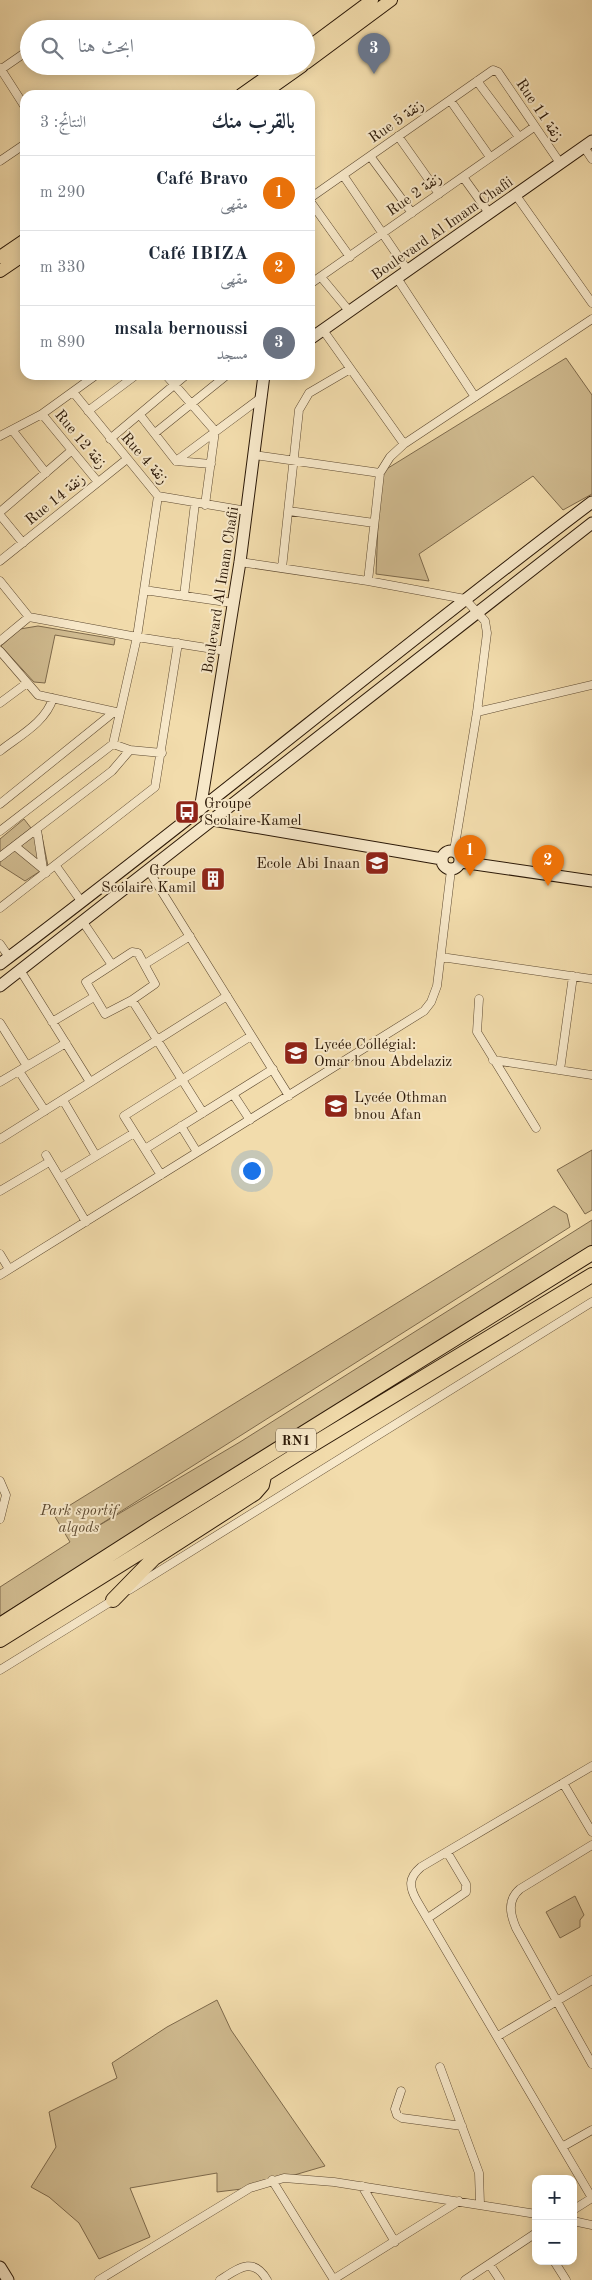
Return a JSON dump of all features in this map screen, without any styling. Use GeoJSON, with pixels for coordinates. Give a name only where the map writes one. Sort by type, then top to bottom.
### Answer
{"type":"FeatureCollection","features":[{"type":"Feature","properties":{"kind":"highway","name":"RN1"},"geometry":{"type":"LineString","coordinates":[[0,1625],[19,1615],[153,1527],[592,1253]]}},
{"type":"Feature","properties":{"kind":"highway","name":"RN1"},"geometry":{"type":"LineString","coordinates":[[0,1640],[428,1374],[542,1307],[592,1275]]}},
{"type":"Feature","properties":{"kind":"highway"},"geometry":{"type":"LineString","coordinates":[[542,1307],[592,1284]]}},
{"type":"Feature","properties":{"kind":"highway"},"geometry":{"type":"LineString","coordinates":[[113,1600],[154,1558],[255,1493],[262,1485],[264,1476]]}},
{"type":"Feature","properties":{"kind":"main road"},"geometry":{"type":"LineString","coordinates":[[315,42],[372,0]]}},
{"type":"Feature","properties":{"kind":"main road"},"geometry":{"type":"LineString","coordinates":[[315,56],[391,0]]}},
{"type":"Feature","properties":{"kind":"main road"},"geometry":{"type":"LineString","coordinates":[[248,90],[269,75]]}},
{"type":"Feature","properties":{"kind":"main road"},"geometry":{"type":"LineString","coordinates":[[268,90],[289,75]]}},
{"type":"Feature","properties":{"kind":"main road"},"geometry":{"type":"LineString","coordinates":[[0,257],[20,243]]}},
{"type":"Feature","properties":{"kind":"main road"},"geometry":{"type":"LineString","coordinates":[[0,271],[20,257]]}},
{"type":"Feature","properties":{"kind":"street"},"geometry":{"type":"LineString","coordinates":[[20,56],[0,69],[20,99]]}},
{"type":"Feature","properties":{"kind":"street","name":"Rue 5 زنقة"},"geometry":{"type":"LineString","coordinates":[[315,196],[477,81],[494,70],[498,72]]}},
{"type":"Feature","properties":{"kind":"street","name":"Rue 11 زنقة"},"geometry":{"type":"LineString","coordinates":[[498,72],[560,163]]}},
{"type":"Feature","properties":{"kind":"street"},"geometry":{"type":"LineString","coordinates":[[477,81],[519,137]]}},
{"type":"Feature","properties":{"kind":"street"},"geometry":{"type":"LineString","coordinates":[[450,100],[490,157]]}},
{"type":"Feature","properties":{"kind":"street","name":"Rue 2 زنقة"},"geometry":{"type":"LineString","coordinates":[[315,281],[534,126]]}},
{"type":"Feature","properties":{"kind":"street"},"geometry":{"type":"LineString","coordinates":[[398,136],[439,194]]}},
{"type":"Feature","properties":{"kind":"street"},"geometry":{"type":"LineString","coordinates":[[588,144],[592,159]]}},
{"type":"Feature","properties":{"kind":"street","name":"Boulevard Al Imam Chafii"},"geometry":{"type":"LineString","coordinates":[[315,336],[588,144]]}},
{"type":"Feature","properties":{"kind":"street"},"geometry":{"type":"LineString","coordinates":[[0,161],[20,147]]}},
{"type":"Feature","properties":{"kind":"street"},"geometry":{"type":"LineString","coordinates":[[370,156],[412,213]]}},
{"type":"Feature","properties":{"kind":"street"},"geometry":{"type":"LineString","coordinates":[[343,175],[408,271]]}},
{"type":"Feature","properties":{"kind":"street"},"geometry":{"type":"LineString","coordinates":[[463,177],[488,213]]}},
{"type":"Feature","properties":{"kind":"street"},"geometry":{"type":"LineString","coordinates":[[515,194],[592,303]]}},
{"type":"Feature","properties":{"kind":"street","name":"Rue 5 زنقة"},"geometry":{"type":"LineString","coordinates":[[315,207],[350,257]]}},
{"type":"Feature","properties":{"kind":"street"},"geometry":{"type":"LineString","coordinates":[[322,276],[350,312]]}},
{"type":"Feature","properties":{"kind":"street"},"geometry":{"type":"LineString","coordinates":[[397,278],[474,397]]}},
{"type":"Feature","properties":{"kind":"street"},"geometry":{"type":"LineString","coordinates":[[368,581],[380,473],[390,457],[404,444],[592,319]]}},
{"type":"Feature","properties":{"kind":"street"},"geometry":{"type":"LineString","coordinates":[[323,330],[404,444]]}},
{"type":"Feature","properties":{"kind":"street"},"geometry":{"type":"LineString","coordinates":[[282,568],[299,410],[302,401],[308,393],[350,369]]}},
{"type":"Feature","properties":{"kind":"street"},"geometry":{"type":"LineString","coordinates":[[0,436],[42,414],[89,380]]}},
{"type":"Feature","properties":{"kind":"street"},"geometry":{"type":"LineString","coordinates":[[88,411],[129,380]]}},
{"type":"Feature","properties":{"kind":"street"},"geometry":{"type":"LineString","coordinates":[[170,380],[214,431],[205,505]]}},
{"type":"Feature","properties":{"kind":"street"},"geometry":{"type":"LineString","coordinates":[[110,439],[180,380]]}},
{"type":"Feature","properties":{"kind":"street"},"geometry":{"type":"LineString","coordinates":[[155,433],[221,380]]}},
{"type":"Feature","properties":{"kind":"street","name":"Boulevard Al Imam Chafii"},"geometry":{"type":"LineString","coordinates":[[200,810],[240,562],[264,380]]}},
{"type":"Feature","properties":{"kind":"street","name":"Rue 4 زنقة"},"geometry":{"type":"LineString","coordinates":[[73,392],[158,496],[205,505],[247,510]]}},
{"type":"Feature","properties":{"kind":"street"},"geometry":{"type":"LineString","coordinates":[[176,461],[262,397]]}},
{"type":"Feature","properties":{"kind":"street","name":"Rue 12 زنقة"},"geometry":{"type":"LineString","coordinates":[[42,414],[98,482]]}},
{"type":"Feature","properties":{"kind":"street"},"geometry":{"type":"LineString","coordinates":[[140,415],[176,461],[211,464]]}},
{"type":"Feature","properties":{"kind":"street"},"geometry":{"type":"LineString","coordinates":[[12,430],[46,473]]}},
{"type":"Feature","properties":{"kind":"street"},"geometry":{"type":"LineString","coordinates":[[23,543],[0,514],[71,451]]}},
{"type":"Feature","properties":{"kind":"street"},"geometry":{"type":"LineString","coordinates":[[254,455],[380,473]]}},
{"type":"Feature","properties":{"kind":"street","name":"Rue 14 زنقة"},"geometry":{"type":"LineString","coordinates":[[0,561],[127,459]]}},
{"type":"Feature","properties":{"kind":"street"},"geometry":{"type":"LineString","coordinates":[[0,831],[113,744],[117,712],[137,637],[158,496]]}},
{"type":"Feature","properties":{"kind":"street"},"geometry":{"type":"LineString","coordinates":[[0,944],[5,960],[200,810],[465,599],[592,502]]}},
{"type":"Feature","properties":{"kind":"street"},"geometry":{"type":"LineString","coordinates":[[184,596],[195,503]]}},
{"type":"Feature","properties":{"kind":"street"},"geometry":{"type":"LineString","coordinates":[[289,511],[374,522]]}},
{"type":"Feature","properties":{"kind":"street"},"geometry":{"type":"LineString","coordinates":[[0,986],[149,871],[210,820],[479,614],[592,523]]}},
{"type":"Feature","properties":{"kind":"street"},"geometry":{"type":"LineString","coordinates":[[240,562],[368,581],[465,599],[479,614],[487,626],[487,633],[477,712],[454,851]]}},
{"type":"Feature","properties":{"kind":"street"},"geometry":{"type":"LineString","coordinates":[[0,581],[29,617],[226,651]]}},
{"type":"Feature","properties":{"kind":"street"},"geometry":{"type":"LineString","coordinates":[[485,584],[497,599]]}},
{"type":"Feature","properties":{"kind":"street"},"geometry":{"type":"LineString","coordinates":[[144,590],[233,603]]}},
{"type":"Feature","properties":{"kind":"street"},"geometry":{"type":"LineString","coordinates":[[0,641],[29,617]]}},
{"type":"Feature","properties":{"kind":"street"},"geometry":{"type":"LineString","coordinates":[[0,908],[44,871],[56,866],[155,787],[162,753],[178,643]]}},
{"type":"Feature","properties":{"kind":"street"},"geometry":{"type":"LineString","coordinates":[[0,651],[38,695],[117,712]]}},
{"type":"Feature","properties":{"kind":"street"},"geometry":{"type":"LineString","coordinates":[[0,704],[27,683]]}},
{"type":"Feature","properties":{"kind":"street"},"geometry":{"type":"LineString","coordinates":[[477,712],[592,685]]}},
{"type":"Feature","properties":{"kind":"street"},"geometry":{"type":"LineString","coordinates":[[0,751],[43,717],[50,708],[53,698]]}},
{"type":"Feature","properties":{"kind":"street"},"geometry":{"type":"LineString","coordinates":[[0,804],[117,712]]}},
{"type":"Feature","properties":{"kind":"street"},"geometry":{"type":"LineString","coordinates":[[113,744],[130,750],[162,753]]}},
{"type":"Feature","properties":{"kind":"street"},"geometry":{"type":"LineString","coordinates":[[0,857],[112,771],[130,750]]}},
{"type":"Feature","properties":{"kind":"street"},"geometry":{"type":"LineString","coordinates":[[200,810],[210,820],[442,859]]}},
{"type":"Feature","properties":{"kind":"street"},"geometry":{"type":"LineString","coordinates":[[37,830],[44,871]]}},
{"type":"Feature","properties":{"kind":"street"},"geometry":{"type":"LineString","coordinates":[[15,846],[44,871]]}},
{"type":"Feature","properties":{"kind":"street"},"geometry":{"type":"LineString","coordinates":[[451,870],[444,866],[442,859],[444,854],[454,851]]}},
{"type":"Feature","properties":{"kind":"street"},"geometry":{"type":"LineString","coordinates":[[454,851],[459,855],[461,862]]}},
{"type":"Feature","properties":{"kind":"street"},"geometry":{"type":"LineString","coordinates":[[451,870],[459,866],[461,862]]}},
{"type":"Feature","properties":{"kind":"street"},"geometry":{"type":"LineString","coordinates":[[461,862],[592,881]]}},
{"type":"Feature","properties":{"kind":"street"},"geometry":{"type":"LineString","coordinates":[[56,866],[81,901]]}},
{"type":"Feature","properties":{"kind":"street"},"geometry":{"type":"LineString","coordinates":[[0,1275],[424,1011],[431,1002],[437,986],[451,870]]}},
{"type":"Feature","properties":{"kind":"street"},"geometry":{"type":"LineString","coordinates":[[149,871],[289,1096]]}},
{"type":"Feature","properties":{"kind":"street"},"geometry":{"type":"LineString","coordinates":[[83,922],[112,964]]}},
{"type":"Feature","properties":{"kind":"street"},"geometry":{"type":"LineString","coordinates":[[145,964],[190,936]]}},
{"type":"Feature","properties":{"kind":"street"},"geometry":{"type":"LineString","coordinates":[[135,952],[145,964],[155,984],[132,1000],[105,1014],[86,982],[112,964],[135,952]]}},
{"type":"Feature","properties":{"kind":"street"},"geometry":{"type":"LineString","coordinates":[[441,957],[592,979]]}},
{"type":"Feature","properties":{"kind":"street"},"geometry":{"type":"LineString","coordinates":[[20,970],[90,1082]]}},
{"type":"Feature","properties":{"kind":"street"},"geometry":{"type":"LineString","coordinates":[[560,1070],[573,976]]}},
{"type":"Feature","properties":{"kind":"street"},"geometry":{"type":"LineString","coordinates":[[0,1139],[227,996]]}},
{"type":"Feature","properties":{"kind":"street"},"geometry":{"type":"LineString","coordinates":[[52,1022],[94,997]]}},
{"type":"Feature","properties":{"kind":"street"},"geometry":{"type":"LineString","coordinates":[[479,999],[477,1032],[536,1128]]}},
{"type":"Feature","properties":{"kind":"street"},"geometry":{"type":"LineString","coordinates":[[132,1000],[202,1112]]}},
{"type":"Feature","properties":{"kind":"street"},"geometry":{"type":"LineString","coordinates":[[0,1023],[27,1066]]}},
{"type":"Feature","properties":{"kind":"street"},"geometry":{"type":"LineString","coordinates":[[161,1175],[124,1116],[251,1036]]}},
{"type":"Feature","properties":{"kind":"street"},"geometry":{"type":"LineString","coordinates":[[0,1082],[66,1043]]}},
{"type":"Feature","properties":{"kind":"street"},"geometry":{"type":"LineString","coordinates":[[493,1060],[592,1075]]}},
{"type":"Feature","properties":{"kind":"street"},"geometry":{"type":"LineString","coordinates":[[145,1149],[273,1069]]}},
{"type":"Feature","properties":{"kind":"street"},"geometry":{"type":"LineString","coordinates":[[19,1071],[45,1111]]}},
{"type":"Feature","properties":{"kind":"street"},"geometry":{"type":"LineString","coordinates":[[233,1094],[250,1120]]}},
{"type":"Feature","properties":{"kind":"street"},"geometry":{"type":"LineString","coordinates":[[63,1100],[96,1156]]}},
{"type":"Feature","properties":{"kind":"street"},"geometry":{"type":"LineString","coordinates":[[181,1126],[197,1152]]}},
{"type":"Feature","properties":{"kind":"street"},"geometry":{"type":"LineString","coordinates":[[60,1178],[134,1133]]}},
{"type":"Feature","properties":{"kind":"street"},"geometry":{"type":"LineString","coordinates":[[0,1191],[48,1158],[86,1222]]}},
{"type":"Feature","properties":{"kind":"street"},"geometry":{"type":"LineString","coordinates":[[0,1254],[9,1269]]}},
{"type":"Feature","properties":{"kind":"street"},"geometry":{"type":"LineString","coordinates":[[0,1670],[592,1302]]}},
{"type":"Feature","properties":{"kind":"street"},"geometry":{"type":"LineString","coordinates":[[0,1481],[6,1495],[0,1519]]}},
{"type":"Feature","properties":{"kind":"street"},"geometry":{"type":"LineString","coordinates":[[577,2207],[592,2198],[412,1892],[411,1878],[413,1873],[421,1867],[592,1766]]}},
{"type":"Feature","properties":{"kind":"street"},"geometry":{"type":"LineString","coordinates":[[563,1783],[592,1832]]}},
{"type":"Feature","properties":{"kind":"street"},"geometry":{"type":"LineString","coordinates":[[592,1845],[520,1889],[515,1893],[511,1901],[512,1920],[592,2064]]}},
{"type":"Feature","properties":{"kind":"street"},"geometry":{"type":"LineString","coordinates":[[428,1918],[466,1892],[466,1884],[447,1852]]}},
{"type":"Feature","properties":{"kind":"street"},"geometry":{"type":"LineString","coordinates":[[498,2036],[592,1980]]}},
{"type":"Feature","properties":{"kind":"street"},"geometry":{"type":"LineString","coordinates":[[440,2067],[479,2173],[480,2204]]}},
{"type":"Feature","properties":{"kind":"street"},"geometry":{"type":"LineString","coordinates":[[401,2090],[395,2109],[397,2115],[402,2118],[462,2126]]}},
{"type":"Feature","properties":{"kind":"street"},"geometry":{"type":"LineString","coordinates":[[562,2147],[592,2130]]}},
{"type":"Feature","properties":{"kind":"street"},"geometry":{"type":"LineString","coordinates":[[99,2280],[250,2188],[272,2180],[294,2178],[362,2186],[532,2213]]}},
{"type":"Feature","properties":{"kind":"street"},"geometry":{"type":"LineString","coordinates":[[272,2180],[334,2280],[459,2201]]}},
{"type":"Feature","properties":{"kind":"street"},"geometry":{"type":"LineString","coordinates":[[362,2186],[395,2242]]}},
{"type":"Feature","properties":{"kind":"street"},"geometry":{"type":"LineString","coordinates":[[577,2223],[592,2225]]}},
{"type":"Feature","properties":{"kind":"street"},"geometry":{"type":"LineString","coordinates":[[465,2280],[532,2236]]}},
{"type":"Feature","properties":{"kind":"street"},"geometry":{"type":"LineString","coordinates":[[490,2264],[500,2280]]}},
{"type":"Feature","properties":{"kind":"street"},"geometry":{"type":"LineString","coordinates":[[557,2265],[566,2280]]}},
{"type":"Feature","properties":{"kind":"street"},"geometry":{"type":"LineString","coordinates":[[220,2280],[239,2268],[251,2266],[262,2271],[267,2280]]}},
{"type":"Feature","properties":{"kind":"street"},"geometry":{"type":"LineString","coordinates":[[0,2267],[8,2280]]}},
{"type":"Feature","properties":{"kind":"green space"},"geometry":{"type":"Polygon","coordinates":[[[566,358],[592,395],[592,494],[563,510],[533,476],[419,554],[429,581],[376,574],[380,473],[566,358]]]}},
{"type":"Feature","properties":{"kind":"green space"},"geometry":{"type":"Polygon","coordinates":[[[38,626],[115,639],[114,645],[55,635],[45,683],[34,682],[1,646],[20,629],[38,626]]]}},
{"type":"Feature","properties":{"kind":"green space"},"geometry":{"type":"Polygon","coordinates":[[[24,819],[31,828],[0,852],[0,839],[24,819]]]}},
{"type":"Feature","properties":{"kind":"green space"},"geometry":{"type":"Polygon","coordinates":[[[41,831],[48,866],[25,881],[0,865],[0,862],[41,831]]]}},
{"type":"Feature","properties":{"kind":"green space"},"geometry":{"type":"Polygon","coordinates":[[[592,1150],[592,1210],[585,1214],[557,1170],[592,1150]]]}},
{"type":"Feature","properties":{"kind":"green space","name":"Park sportif alqods"},"geometry":{"type":"Polygon","coordinates":[[[554,1206],[567,1214],[570,1227],[93,1529],[240,1442],[592,1220],[592,1247],[0,1616],[0,1587],[70,1542],[54,1515],[554,1206]]]}},
{"type":"Feature","properties":{"kind":"green space"},"geometry":{"type":"Polygon","coordinates":[[[575,1896],[584,1915],[580,1920],[580,1927],[560,1938],[546,1912],[575,1896]]]}},
{"type":"Feature","properties":{"kind":"green space"},"geometry":{"type":"Polygon","coordinates":[[[217,2000],[231,2030],[325,2166],[250,2188],[217,2192],[217,2173],[130,2188],[150,2237],[99,2259],[79,2223],[49,2197],[31,2187],[56,2147],[49,2112],[117,2078],[112,2063],[167,2027],[217,2000]]]}},
{"type":"Feature","properties":{"kind":"place","name":"msala bernoussi"},"geometry":{"type":"Point","coordinates":[374,74]}},
{"type":"Feature","properties":{"kind":"place","name":"Groupe Scolaire Kamel"},"geometry":{"type":"Point","coordinates":[187,812]}},
{"type":"Feature","properties":{"kind":"place","name":"Ecole Abi Inaan"},"geometry":{"type":"Point","coordinates":[377,863]}},
{"type":"Feature","properties":{"kind":"place","name":"Café Bravo"},"geometry":{"type":"Point","coordinates":[470,876]}},
{"type":"Feature","properties":{"kind":"place","name":"Groupe Scolaire Kamil"},"geometry":{"type":"Point","coordinates":[213,879]}},
{"type":"Feature","properties":{"kind":"place","name":"Café IBIZA"},"geometry":{"type":"Point","coordinates":[548,886]}},
{"type":"Feature","properties":{"kind":"place","name":"Lycée Collégial: Omar bnou Abdelaziz"},"geometry":{"type":"Point","coordinates":[296,1053]}},
{"type":"Feature","properties":{"kind":"place","name":"Lycée Othman bnou Afan"},"geometry":{"type":"Point","coordinates":[336,1106]}}]}
